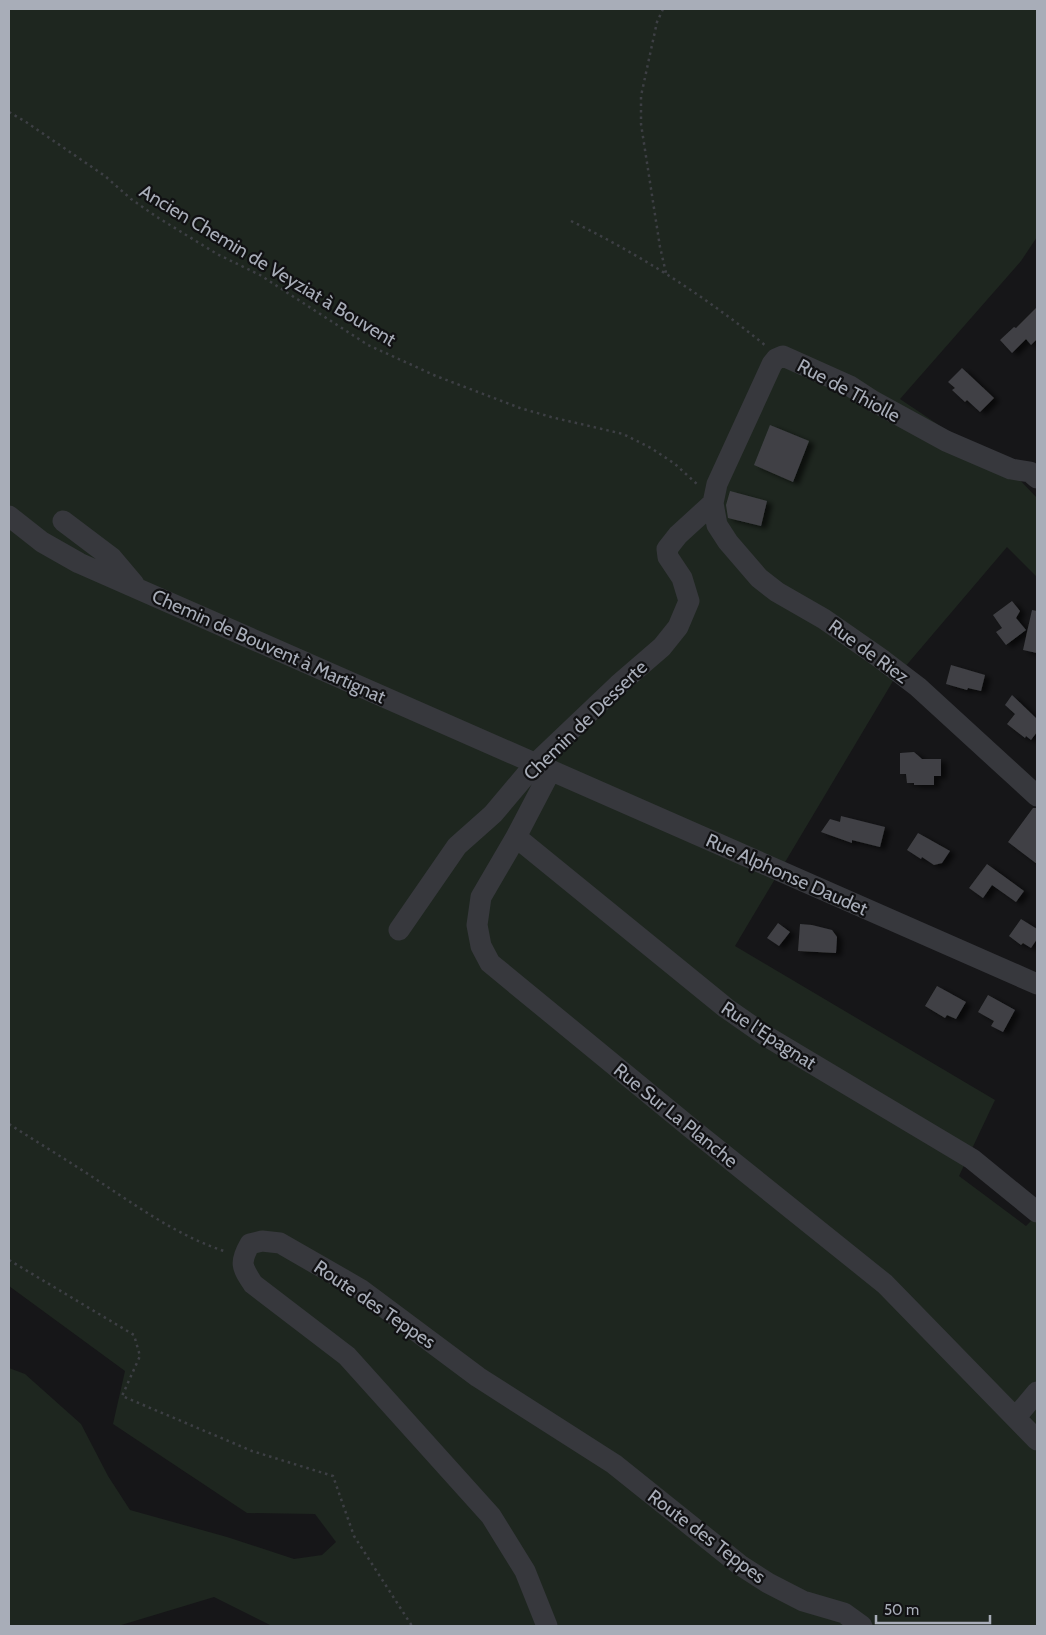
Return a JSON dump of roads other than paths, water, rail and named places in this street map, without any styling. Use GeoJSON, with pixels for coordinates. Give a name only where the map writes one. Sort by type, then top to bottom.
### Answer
{"type":"FeatureCollection","features":[{"type":"Feature","properties":{"kind":"street","name":"Rue de Thiolle"},"geometry":{"type":"LineString","coordinates":[[713,503],[716,484],[772,364],[776,359],[783,356],[850,386],[946,441],[1011,469],[1035,469]]}},
{"type":"Feature","properties":{"kind":"street","name":"Chemin de Desserte"},"geometry":{"type":"LineString","coordinates":[[399,930],[457,846],[544,767],[618,685],[662,647],[678,628],[689,602],[682,578],[668,557],[667,549],[678,535],[713,503]]}},
{"type":"Feature","properties":{"kind":"street","name":"Rue de Riez"},"geometry":{"type":"LineString","coordinates":[[713,503],[717,525],[728,542],[759,578],[777,592],[824,618],[918,687],[1037,796]]}},
{"type":"Feature","properties":{"kind":"street","name":"Chemin de Bouvent à Martignat"},"geometry":{"type":"LineString","coordinates":[[9,516],[42,542],[60,553],[544,767]]}},
{"type":"Feature","properties":{"kind":"street"},"geometry":{"type":"LineString","coordinates":[[63,521],[112,558],[137,588]]}},
{"type":"Feature","properties":{"kind":"street","name":"Rue Sur La Planche"},"geometry":{"type":"LineString","coordinates":[[544,767],[516,837],[481,897],[477,924],[481,946],[490,962],[692,1129],[885,1284],[1037,1440]]}},
{"type":"Feature","properties":{"kind":"street","name":"Rue Alphonse Daudet"},"geometry":{"type":"LineString","coordinates":[[544,767],[1037,984]]}},
{"type":"Feature","properties":{"kind":"street","name":"Rue l'Epagnat"},"geometry":{"type":"LineString","coordinates":[[516,837],[726,1008],[766,1036],[972,1159],[1037,1212]]}},
{"type":"Feature","properties":{"kind":"street","name":"Route des Teppes"},"geometry":{"type":"LineString","coordinates":[[547,1626],[525,1571],[491,1516],[347,1356],[253,1284],[244,1270],[243,1256],[250,1244],[262,1241],[280,1242],[360,1289],[478,1377],[614,1464],[740,1565],[768,1583],[803,1601],[844,1613],[862,1626]]}},
{"type":"Feature","properties":{"kind":"street"},"geometry":{"type":"LineString","coordinates":[[1016,1417],[1037,1392]]}}]}
